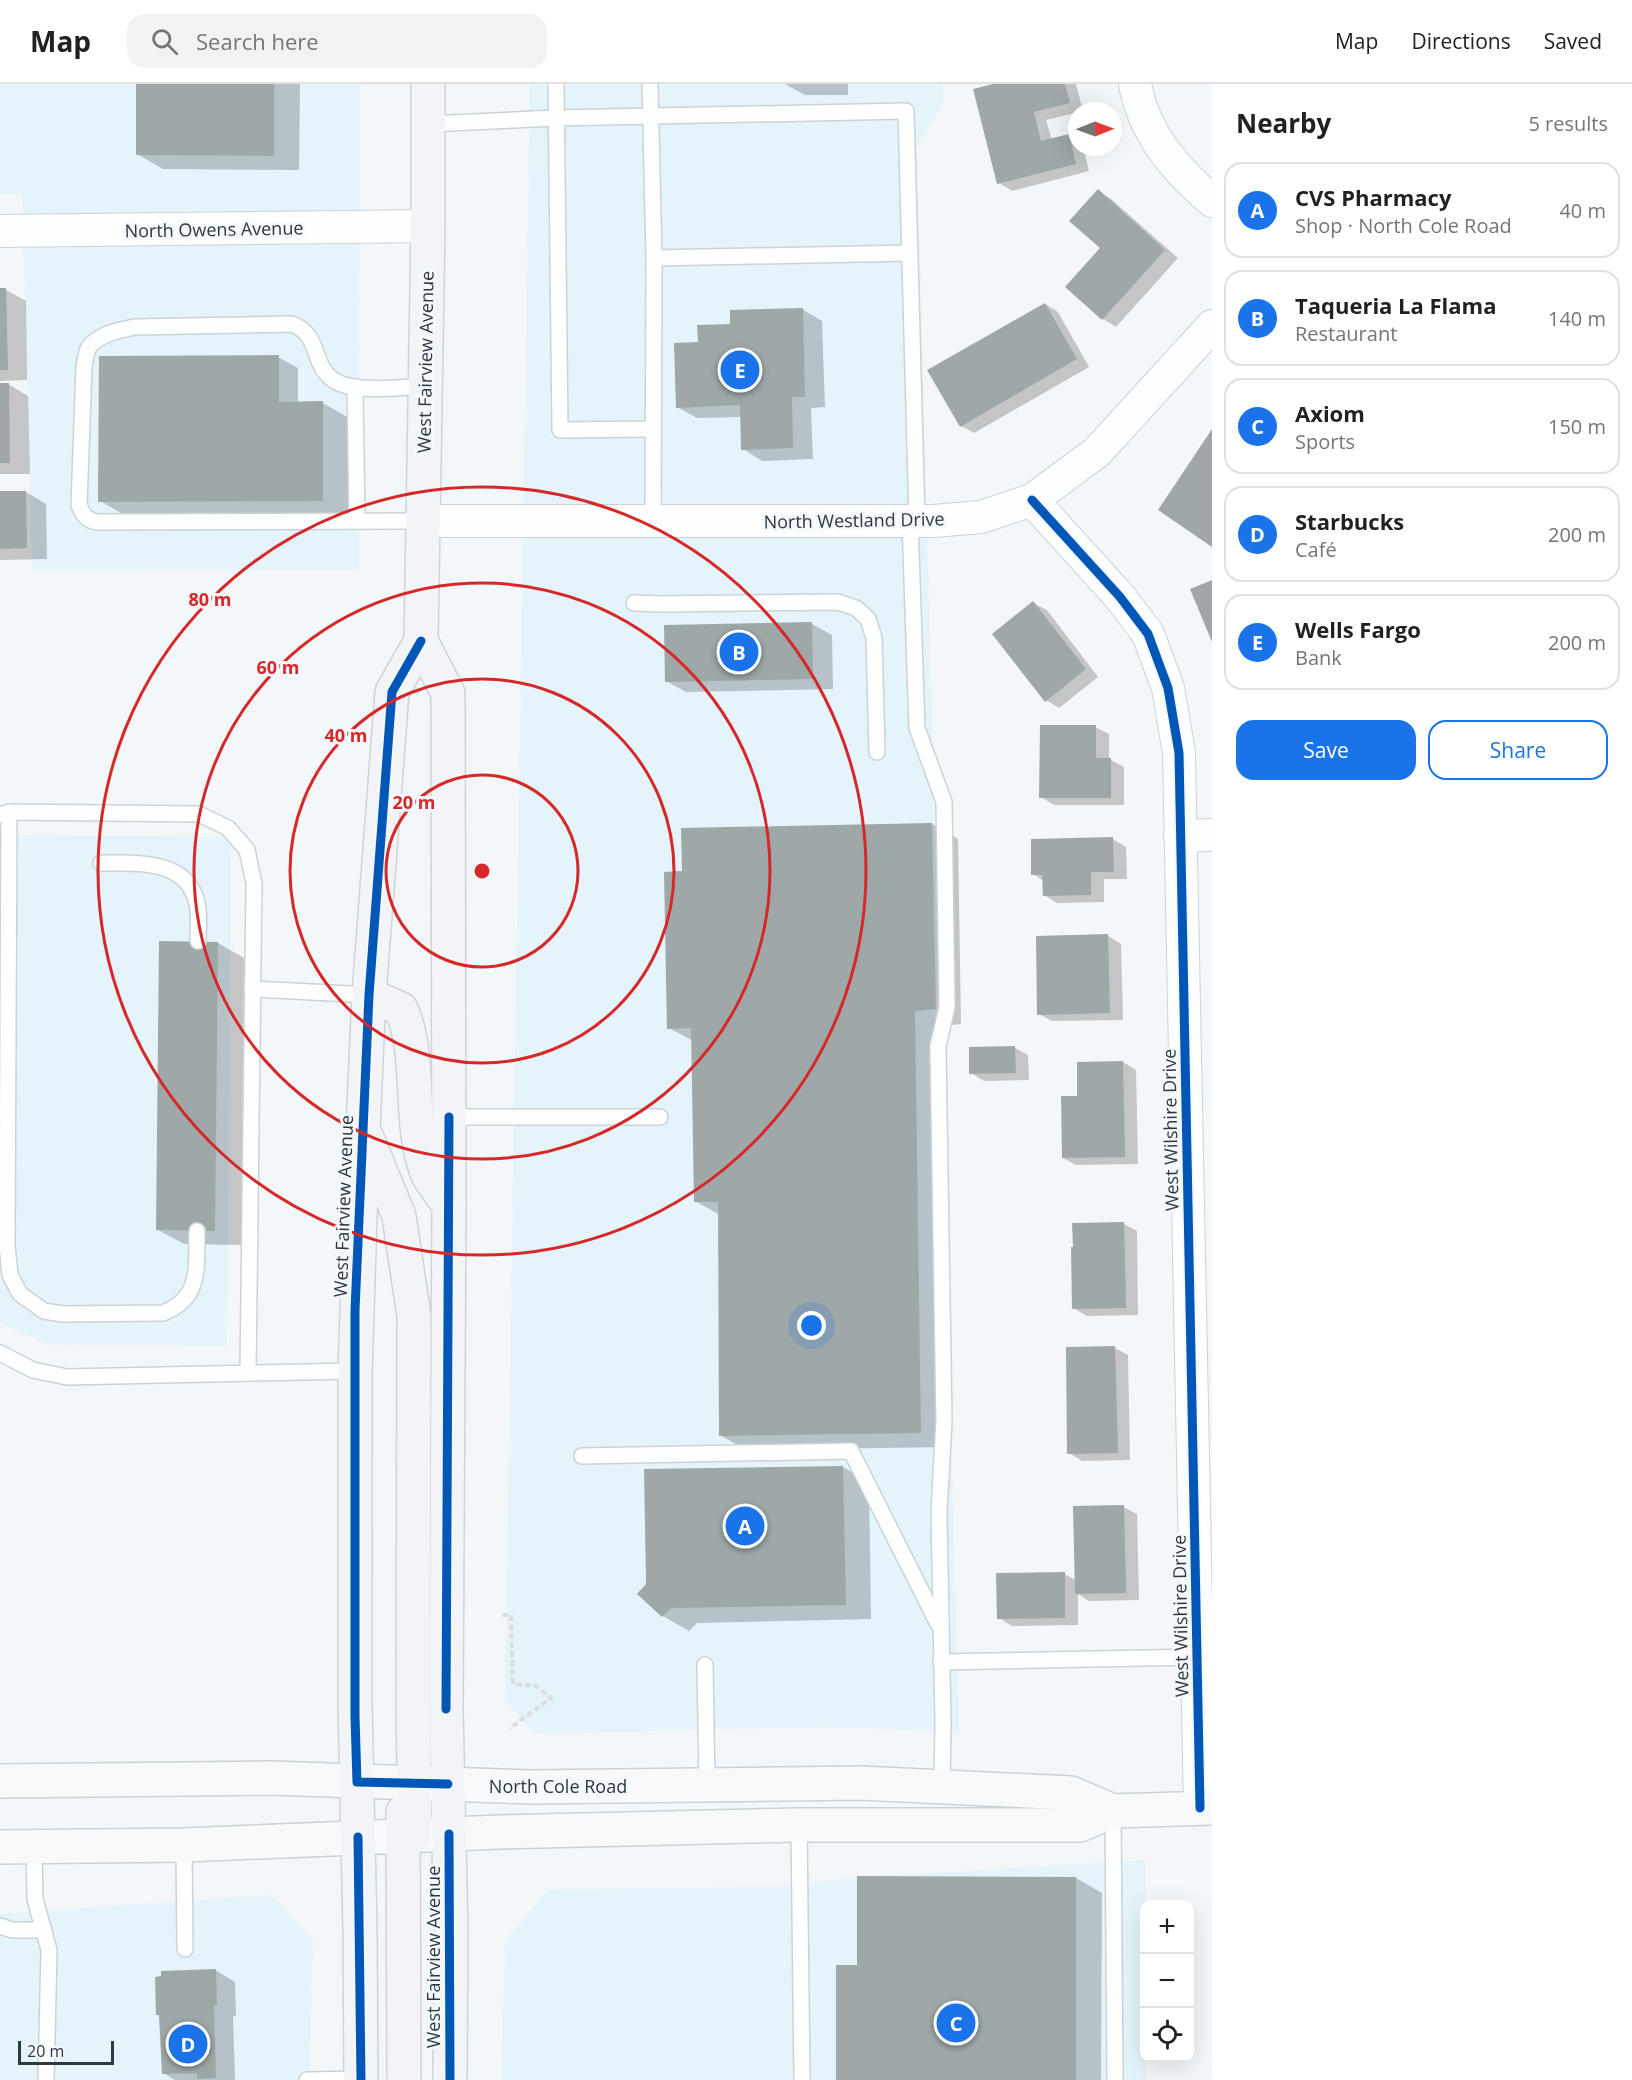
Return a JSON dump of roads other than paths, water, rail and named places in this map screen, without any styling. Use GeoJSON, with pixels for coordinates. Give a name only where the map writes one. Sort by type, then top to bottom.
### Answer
{"type":"FeatureCollection","features":[{"type":"Feature","properties":{"kind":"main road","name":"West Fairview Avenue"},"geometry":{"type":"LineString","coordinates":[[428,84],[421,641],[448,693],[450,2080]]}},
{"type":"Feature","properties":{"kind":"main road","name":"West Fairview Avenue"},"geometry":{"type":"LineString","coordinates":[[361,2080],[355,1310],[369,995],[392,692],[421,641]]}},
{"type":"Feature","properties":{"kind":"main road"},"geometry":{"type":"LineString","coordinates":[[369,995],[401,1009],[408,1025],[416,1122],[426,1171],[449,1206]]}},
{"type":"Feature","properties":{"kind":"main road"},"geometry":{"type":"LineString","coordinates":[[363,1128],[399,1216],[414,1316],[409,1836],[404,2080]]}},
{"type":"Feature","properties":{"kind":"main road","name":"North Cole Road"},"geometry":{"type":"LineString","coordinates":[[0,1782],[270,1779],[531,1787],[861,1782],[1071,1793],[1113,1811]]}},
{"type":"Feature","properties":{"kind":"main road","name":"North Cole Road"},"geometry":{"type":"LineString","coordinates":[[0,1847],[184,1845],[449,1834],[799,1825],[1080,1825],[1113,1811],[1206,1808]]}},
{"type":"Feature","properties":{"kind":"street"},"geometry":{"type":"LineString","coordinates":[[1135,84],[1138,102],[1156,142],[1195,186],[1212,201]]}},
{"type":"Feature","properties":{"kind":"street","name":"North Owens Avenue"},"geometry":{"type":"LineString","coordinates":[[0,231],[428,226]]}},
{"type":"Feature","properties":{"kind":"street","name":"North Westland Drive"},"geometry":{"type":"LineString","coordinates":[[422,521],[914,521],[981,517],[1032,500],[1097,452],[1212,326]]}},
{"type":"Feature","properties":{"kind":"street","name":"West Wilshire Drive"},"geometry":{"type":"LineString","coordinates":[[1032,500],[1120,597],[1148,634],[1168,688],[1179,753],[1197,1657],[1206,1808]]}},
{"type":"Feature","properties":{"kind":"street"},"geometry":{"type":"LineString","coordinates":[[1180,836],[1212,835]]}},
{"type":"Feature","properties":{"kind":"lane"},"geometry":{"type":"LineString","coordinates":[[556,84],[560,429],[653,429]]}},
{"type":"Feature","properties":{"kind":"lane"},"geometry":{"type":"LineString","coordinates":[[650,84],[654,258],[653,521]]}},
{"type":"Feature","properties":{"kind":"lane"},"geometry":{"type":"LineString","coordinates":[[428,124],[556,118],[906,111],[917,728],[944,802],[947,1007],[938,1046],[944,1421],[939,1512],[942,1786]]}},
{"type":"Feature","properties":{"kind":"lane"},"geometry":{"type":"LineString","coordinates":[[654,258],[910,253]]}},
{"type":"Feature","properties":{"kind":"lane"},"geometry":{"type":"LineString","coordinates":[[422,521],[97,522],[88,520],[79,505],[84,367],[89,348],[100,338],[119,330],[135,327],[292,324],[304,329],[313,343],[323,370],[333,380],[355,387],[425,386]]}},
{"type":"Feature","properties":{"kind":"lane"},"geometry":{"type":"LineString","coordinates":[[355,387],[357,521]]}},
{"type":"Feature","properties":{"kind":"lane"},"geometry":{"type":"LineString","coordinates":[[634,603],[838,602],[856,608],[868,619],[874,638],[877,752]]}},
{"type":"Feature","properties":{"kind":"lane"},"geometry":{"type":"LineString","coordinates":[[197,1231],[194,1286],[176,1308],[163,1313],[63,1314],[44,1311],[21,1294],[10,1275],[7,1245],[5,814],[199,814],[228,828],[247,850],[254,884],[249,1373]]}},
{"type":"Feature","properties":{"kind":"lane"},"geometry":{"type":"LineString","coordinates":[[102,863],[156,865],[175,872],[193,889],[198,905],[198,941]]}},
{"type":"Feature","properties":{"kind":"lane"},"geometry":{"type":"LineString","coordinates":[[252,989],[369,995]]}},
{"type":"Feature","properties":{"kind":"lane"},"geometry":{"type":"LineString","coordinates":[[449,1117],[660,1117]]}},
{"type":"Feature","properties":{"kind":"lane"},"geometry":{"type":"LineString","coordinates":[[0,1353],[33,1370],[67,1377],[355,1371]]}},
{"type":"Feature","properties":{"kind":"lane"},"geometry":{"type":"LineString","coordinates":[[582,1456],[851,1451],[941,1629]]}},
{"type":"Feature","properties":{"kind":"lane"},"geometry":{"type":"LineString","coordinates":[[941,1662],[1197,1657]]}},
{"type":"Feature","properties":{"kind":"lane"},"geometry":{"type":"LineString","coordinates":[[705,1665],[707,1785]]}},
{"type":"Feature","properties":{"kind":"lane"},"geometry":{"type":"LineString","coordinates":[[1113,1811],[1115,2080]]}},
{"type":"Feature","properties":{"kind":"lane"},"geometry":{"type":"LineString","coordinates":[[799,1825],[802,2080]]}},
{"type":"Feature","properties":{"kind":"lane"},"geometry":{"type":"LineString","coordinates":[[184,1845],[185,1949]]}},
{"type":"Feature","properties":{"kind":"lane"},"geometry":{"type":"LineString","coordinates":[[34,1847],[35,1899],[49,1950],[46,2080]]}},
{"type":"Feature","properties":{"kind":"lane"},"geometry":{"type":"LineString","coordinates":[[0,1926],[12,1930],[44,1930]]}},
{"type":"Feature","properties":{"kind":"lane"},"geometry":{"type":"LineString","coordinates":[[307,2080],[361,2080]]}},
{"type":"Feature","properties":{"kind":"place","name":"Wells Fargo"},"geometry":{"type":"Point","coordinates":[740,370]}},
{"type":"Feature","properties":{"kind":"place","name":"Taqueria La Flama"},"geometry":{"type":"Point","coordinates":[739,652]}},
{"type":"Feature","properties":{"kind":"place","name":"CVS Pharmacy"},"geometry":{"type":"Point","coordinates":[745,1526]}},
{"type":"Feature","properties":{"kind":"place","name":"Axiom"},"geometry":{"type":"Point","coordinates":[956,2023]}},
{"type":"Feature","properties":{"kind":"place","name":"Starbucks"},"geometry":{"type":"Point","coordinates":[188,2044]}}]}
